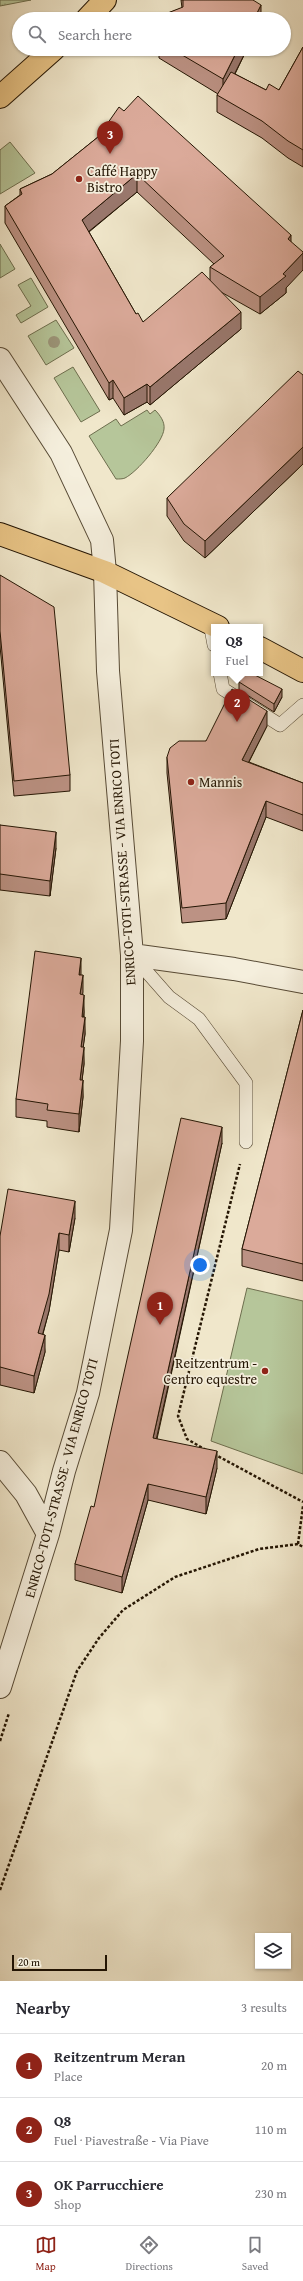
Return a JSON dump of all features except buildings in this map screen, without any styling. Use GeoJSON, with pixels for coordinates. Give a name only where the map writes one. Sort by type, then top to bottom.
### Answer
{"type":"FeatureCollection","features":[{"type":"Feature","properties":{"kind":"main road"},"geometry":{"type":"LineString","coordinates":[[94,12],[105,0]]}},
{"type":"Feature","properties":{"kind":"main road"},"geometry":{"type":"LineString","coordinates":[[0,97],[46,56]]}},
{"type":"Feature","properties":{"kind":"main road"},"geometry":{"type":"LineString","coordinates":[[0,534],[105,572],[212,624]]}},
{"type":"Feature","properties":{"kind":"main road"},"geometry":{"type":"LineString","coordinates":[[263,650],[303,671]]}},
{"type":"Feature","properties":{"kind":"street","name":"ENRICO-TOTI-STRASSE - VIA ENRICO TOTI"},"geometry":{"type":"LineString","coordinates":[[0,359],[61,453],[102,540],[105,572],[108,672],[132,955],[132,1041],[121,1230],[88,1393],[64,1471],[48,1534],[0,1687]]}},
{"type":"Feature","properties":{"kind":"street"},"geometry":{"type":"LineString","coordinates":[[132,955],[234,969],[303,982]]}},
{"type":"Feature","properties":{"kind":"street"},"geometry":{"type":"LineString","coordinates":[[0,1462],[26,1494],[48,1534]]}},
{"type":"Feature","properties":{"kind":"lane"},"geometry":{"type":"LineString","coordinates":[[221,676],[223,688],[280,725],[303,705]]}},
{"type":"Feature","properties":{"kind":"lane"},"geometry":{"type":"LineString","coordinates":[[132,955],[169,997],[199,1019],[246,1083],[246,1142]]}},
{"type":"Feature","properties":{"kind":"path"},"geometry":{"type":"LineString","coordinates":[[246,1142],[178,1416],[187,1439],[303,1502]]}},
{"type":"Feature","properties":{"kind":"path"},"geometry":{"type":"LineString","coordinates":[[298,1544],[303,1506]]}},
{"type":"Feature","properties":{"kind":"path"},"geometry":{"type":"LineString","coordinates":[[0,1890],[77,1671],[99,1638],[123,1610],[175,1577],[259,1549],[298,1544],[303,1547]]}},
{"type":"Feature","properties":{"kind":"green space"},"geometry":{"type":"Polygon","coordinates":[[[0,0],[31,0],[0,6],[0,0]]]}},
{"type":"Feature","properties":{"kind":"green space"},"geometry":{"type":"Polygon","coordinates":[[[10,142],[35,173],[0,194],[0,150],[10,142]]]}},
{"type":"Feature","properties":{"kind":"green space"},"geometry":{"type":"Polygon","coordinates":[[[0,244],[15,269],[0,278],[0,244]]]}},
{"type":"Feature","properties":{"kind":"green space"},"geometry":{"type":"Polygon","coordinates":[[[31,278],[48,307],[21,323],[16,315],[31,306],[18,285],[31,278]]]}},
{"type":"Feature","properties":{"kind":"green space"},"geometry":{"type":"Polygon","coordinates":[[[56,320],[74,348],[46,365],[28,336],[56,320]]]}},
{"type":"Feature","properties":{"kind":"green space"},"geometry":{"type":"Polygon","coordinates":[[[73,367],[100,411],[81,422],[54,378],[73,367]]]}},
{"type":"Feature","properties":{"kind":"green space"},"geometry":{"type":"Polygon","coordinates":[[[147,410],[150,414],[155,410],[160,416],[164,426],[163,435],[149,456],[136,470],[125,478],[116,479],[89,436],[116,419],[121,426],[147,410]]]}},
{"type":"Feature","properties":{"kind":"green space","name":"Reitzentrum - Centro equestre"},"geometry":{"type":"Polygon","coordinates":[[[247,1288],[303,1301],[303,1474],[211,1441],[247,1288]]]}},
{"type":"Feature","properties":{"kind":"place","name":"OK Parrucchiere"},"geometry":{"type":"Point","coordinates":[110,154]}},
{"type":"Feature","properties":{"kind":"place","name":"Caffé Happy Bistro"},"geometry":{"type":"Point","coordinates":[79,179]}},
{"type":"Feature","properties":{"kind":"place","name":"Q8"},"geometry":{"type":"Point","coordinates":[237,722]}},
{"type":"Feature","properties":{"kind":"place","name":"Mannis"},"geometry":{"type":"Point","coordinates":[191,782]}},
{"type":"Feature","properties":{"kind":"place","name":"Reitzentrum Meran"},"geometry":{"type":"Point","coordinates":[160,1325]}},
{"type":"Feature","properties":{"kind":"place","name":"Reitzentrum - Centro equestre"},"geometry":{"type":"Point","coordinates":[265,1371]}}]}
